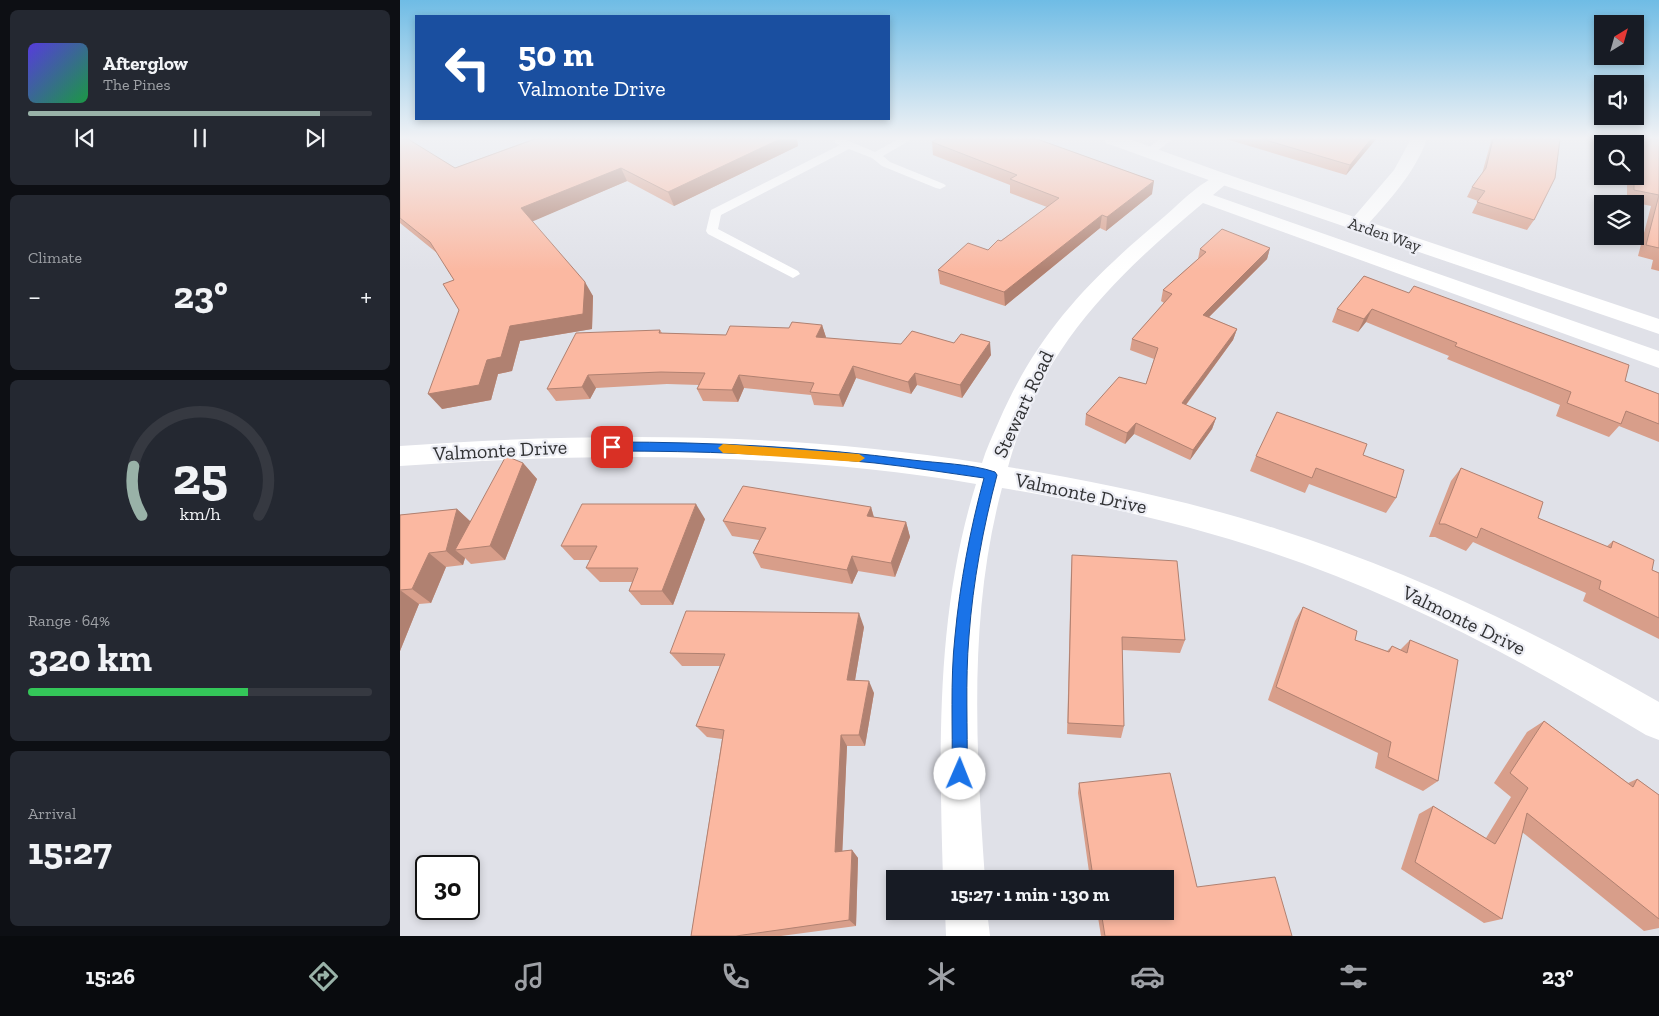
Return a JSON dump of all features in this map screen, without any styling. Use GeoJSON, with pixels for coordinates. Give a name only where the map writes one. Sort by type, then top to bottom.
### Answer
{"type":"FeatureCollection","features":[{"type":"Feature","properties":{"kind":"street","name":"Stewart Road"},"geometry":{"type":"LineString","coordinates":[[963,870],[959,794],[962,638],[970,571],[981,512],[991,475],[1008,428],[1036,369],[1058,335],[1092,292],[1117,267],[1218,183]]}},
{"type":"Feature","properties":{"kind":"street","name":"Arden Way"},"geometry":{"type":"LineString","coordinates":[[1234,183],[1659,327]]}},
{"type":"Feature","properties":{"kind":"street"},"geometry":{"type":"LineString","coordinates":[[1357,225],[1392,183]]}},
{"type":"Feature","properties":{"kind":"street"},"geometry":{"type":"LineString","coordinates":[[1200,196],[1659,360]]}},
{"type":"Feature","properties":{"kind":"street","name":"Valmonte Drive"},"geometry":{"type":"LineString","coordinates":[[400,456],[557,447],[686,447],[780,451],[876,459],[991,475],[1113,498],[1206,520],[1278,542],[1394,586],[1476,622],[1612,693],[1659,722]]}},
{"type":"Feature","properties":{"kind":"street"},"geometry":{"type":"LineString","coordinates":[[967,920],[968,936]]}},
{"type":"Feature","properties":{"kind":"lane"},"geometry":{"type":"LineString","coordinates":[[768,183],[715,212],[712,231],[793,274]]}},
{"type":"Feature","properties":{"kind":"lane"},"geometry":{"type":"LineString","coordinates":[[932,183],[940,186]]}},
{"type":"Feature","properties":{"kind":"building"},"geometry":{"type":"Polygon","coordinates":[[[400,183],[584,183],[521,208],[585,282],[583,314],[510,326],[501,357],[487,360],[479,385],[428,394],[459,310],[443,284],[454,280],[430,242],[400,218],[400,183]]]}},
{"type":"Feature","properties":{"kind":"building"},"geometry":{"type":"Polygon","coordinates":[[[650,183],[688,183],[668,192],[650,183]]]}},
{"type":"Feature","properties":{"kind":"building"},"geometry":{"type":"Polygon","coordinates":[[[1019,183],[1152,183],[1107,217],[1102,215],[1004,292],[938,270],[968,243],[988,250],[998,240],[1001,241],[1059,198],[1019,183]]]}},
{"type":"Feature","properties":{"kind":"building"},"geometry":{"type":"Polygon","coordinates":[[[1475,183],[1553,183],[1534,220],[1477,202],[1485,191],[1472,187],[1475,183]]]}},
{"type":"Feature","properties":{"kind":"building"},"geometry":{"type":"Polygon","coordinates":[[[1659,183],[1659,195],[1634,190],[1634,185],[1659,183]]]}},
{"type":"Feature","properties":{"kind":"building"},"geometry":{"type":"Polygon","coordinates":[[[1659,195],[1659,248],[1646,245],[1659,195]]]}},
{"type":"Feature","properties":{"kind":"building"},"geometry":{"type":"Polygon","coordinates":[[[1222,229],[1270,248],[1203,315],[1237,329],[1182,403],[1216,418],[1193,450],[1136,423],[1127,433],[1086,414],[1119,377],[1146,384],[1158,348],[1132,339],[1172,294],[1163,290],[1206,252],[1200,249],[1222,229]]]}},
{"type":"Feature","properties":{"kind":"building"},"geometry":{"type":"Polygon","coordinates":[[[1364,276],[1409,293],[1414,286],[1629,365],[1625,381],[1659,394],[1659,424],[1626,411],[1621,424],[1567,403],[1571,392],[1455,346],[1457,343],[1372,309],[1364,319],[1337,309],[1364,276]]]}},
{"type":"Feature","properties":{"kind":"building"},"geometry":{"type":"Polygon","coordinates":[[[792,322],[822,325],[816,337],[901,344],[912,331],[954,343],[961,334],[990,342],[960,385],[915,373],[908,382],[853,366],[839,395],[810,392],[814,383],[739,375],[732,390],[697,389],[705,373],[661,372],[588,375],[582,387],[547,389],[576,333],[660,330],[659,333],[726,335],[730,326],[789,328],[792,322]]]}},
{"type":"Feature","properties":{"kind":"building"},"geometry":{"type":"Polygon","coordinates":[[[1277,412],[1367,444],[1363,455],[1404,470],[1396,498],[1316,468],[1312,478],[1256,456],[1277,412]]]}},
{"type":"Feature","properties":{"kind":"building"},"geometry":{"type":"Polygon","coordinates":[[[506,456],[523,463],[490,546],[455,550],[506,456]]]}},
{"type":"Feature","properties":{"kind":"building"},"geometry":{"type":"Polygon","coordinates":[[[1461,468],[1543,502],[1538,518],[1611,548],[1613,541],[1654,560],[1652,570],[1659,573],[1659,618],[1599,589],[1601,581],[1481,528],[1477,538],[1445,524],[1439,524],[1461,468]]]}},
{"type":"Feature","properties":{"kind":"building"},"geometry":{"type":"Polygon","coordinates":[[[743,486],[871,507],[867,516],[906,522],[891,563],[852,556],[847,570],[753,553],[766,528],[723,521],[743,486]]]}},
{"type":"Feature","properties":{"kind":"building"},"geometry":{"type":"Polygon","coordinates":[[[582,504],[696,504],[662,591],[629,591],[638,568],[586,568],[597,546],[561,546],[582,504]]]}},
{"type":"Feature","properties":{"kind":"building"},"geometry":{"type":"Polygon","coordinates":[[[457,509],[446,551],[429,553],[412,589],[400,590],[400,515],[457,509]]]}},
{"type":"Feature","properties":{"kind":"building"},"geometry":{"type":"Polygon","coordinates":[[[1072,555],[1177,561],[1185,640],[1122,637],[1124,726],[1068,723],[1072,555]]]}},
{"type":"Feature","properties":{"kind":"building"},"geometry":{"type":"Polygon","coordinates":[[[1303,607],[1357,631],[1355,640],[1389,652],[1392,646],[1407,653],[1410,640],[1458,660],[1438,781],[1388,757],[1391,742],[1276,687],[1303,607]]]}},
{"type":"Feature","properties":{"kind":"building"},"geometry":{"type":"Polygon","coordinates":[[[686,611],[859,613],[847,680],[869,681],[859,735],[841,735],[835,852],[852,850],[849,920],[736,936],[691,936],[724,730],[696,726],[725,654],[670,653],[686,611]]]}},
{"type":"Feature","properties":{"kind":"building"},"geometry":{"type":"Polygon","coordinates":[[[1544,721],[1633,787],[1637,779],[1659,795],[1659,919],[1527,813],[1502,919],[1415,862],[1433,806],[1495,844],[1528,788],[1510,773],[1544,721]]]}},
{"type":"Feature","properties":{"kind":"building"},"geometry":{"type":"Polygon","coordinates":[[[1170,773],[1197,887],[1275,877],[1292,936],[1105,936],[1102,920],[1174,920],[1174,870],[1092,870],[1079,783],[1170,773]]]}},
{"type":"Feature","properties":{"kind":"slow traffic"},"geometry":{"type":"LineString","coordinates":[[723,448],[859,458]]}},
{"type":"Feature","properties":{"kind":"route"},"geometry":{"type":"LineString","coordinates":[[612,447],[686,447],[780,451],[876,459],[991,475],[981,512],[970,571],[962,638],[960,774]]}}]}
